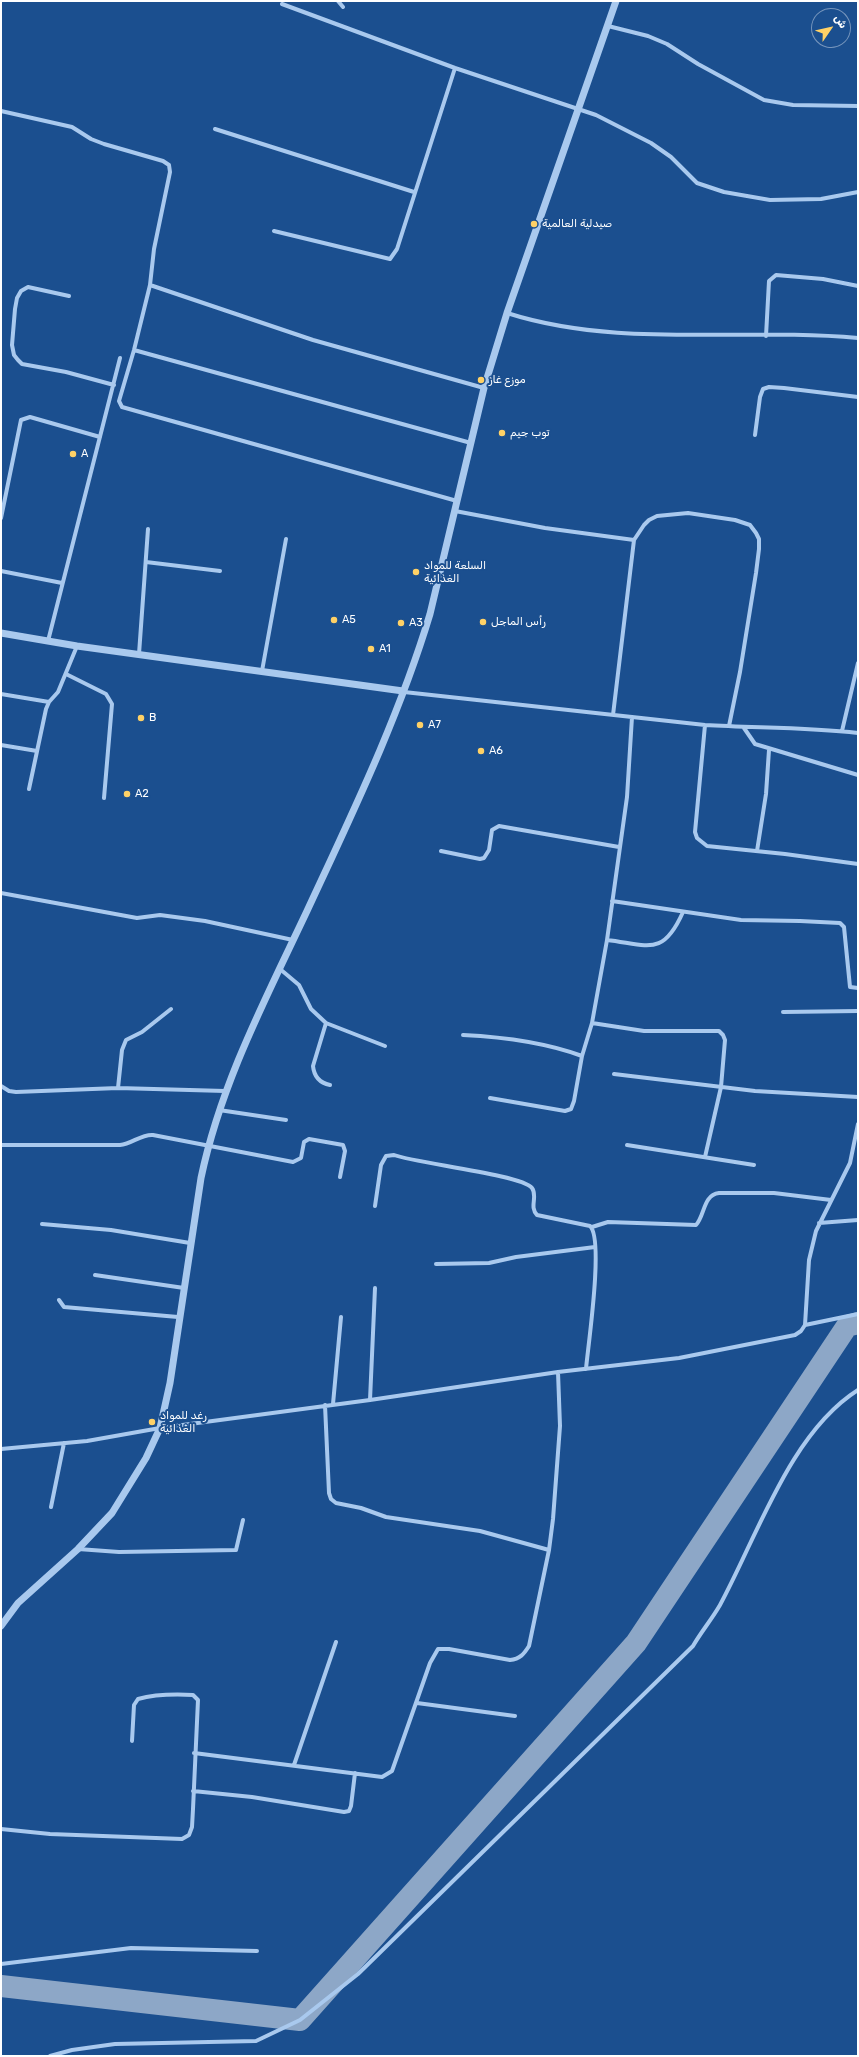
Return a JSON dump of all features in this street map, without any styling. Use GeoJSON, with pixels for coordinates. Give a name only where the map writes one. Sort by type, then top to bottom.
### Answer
{"type":"FeatureCollection","features":[{"type":"Feature","properties":{"kind":"street"},"geometry":{"type":"LineString","coordinates":[[338,1],[344,7]]}},
{"type":"Feature","properties":{"kind":"street"},"geometry":{"type":"LineString","coordinates":[[1,1626],[8,1615],[30,1592],[100,1528],[121,1500],[146,1458],[160,1428],[170,1383],[178,1317],[208,1144],[218,1110],[225,1091],[293,940],[369,776],[403,692],[430,614],[484,388],[507,313],[560,165],[578,107],[616,1]]}},
{"type":"Feature","properties":{"kind":"street"},"geometry":{"type":"LineString","coordinates":[[282,4],[455,68],[578,107],[651,143],[671,157],[697,183],[724,192],[770,200],[821,199],[858,192]]}},
{"type":"Feature","properties":{"kind":"street"},"geometry":{"type":"LineString","coordinates":[[608,26],[648,36],[667,44],[704,68],[764,100],[793,106],[858,106]]}},
{"type":"Feature","properties":{"kind":"street"},"geometry":{"type":"LineString","coordinates":[[274,232],[387,260],[390,259],[397,249],[414,192],[455,68]]}},
{"type":"Feature","properties":{"kind":"street"},"geometry":{"type":"LineString","coordinates":[[1,111],[72,127],[91,139],[163,161],[169,165],[170,172],[154,249],[150,285],[134,350],[118,401],[122,407],[457,501]]}},
{"type":"Feature","properties":{"kind":"street"},"geometry":{"type":"LineString","coordinates":[[215,129],[414,192]]}},
{"type":"Feature","properties":{"kind":"street"},"geometry":{"type":"LineString","coordinates":[[766,336],[769,281],[776,275],[823,279],[858,286]]}},
{"type":"Feature","properties":{"kind":"street"},"geometry":{"type":"LineString","coordinates":[[150,285],[313,340],[484,388]]}},
{"type":"Feature","properties":{"kind":"street"},"geometry":{"type":"LineString","coordinates":[[69,296],[28,287],[21,291],[17,298],[15,309],[12,345],[14,355],[22,364],[66,372],[114,385]]}},
{"type":"Feature","properties":{"kind":"street"},"geometry":{"type":"LineString","coordinates":[[507,313],[534,321],[589,330],[680,335],[826,335],[858,338]]}},
{"type":"Feature","properties":{"kind":"street"},"geometry":{"type":"LineString","coordinates":[[134,350],[471,443]]}},
{"type":"Feature","properties":{"kind":"street"},"geometry":{"type":"LineString","coordinates":[[48,641],[120,358]]}},
{"type":"Feature","properties":{"kind":"street"},"geometry":{"type":"LineString","coordinates":[[755,435],[760,397],[763,389],[769,387],[784,388],[858,397]]}},
{"type":"Feature","properties":{"kind":"street"},"geometry":{"type":"LineString","coordinates":[[1,518],[21,420],[30,417],[100,437]]}},
{"type":"Feature","properties":{"kind":"street"},"geometry":{"type":"LineString","coordinates":[[455,511],[545,528],[634,540]]}},
{"type":"Feature","properties":{"kind":"street"},"geometry":{"type":"LineString","coordinates":[[613,715],[634,540],[649,520],[657,516],[688,513],[735,520],[750,526],[756,532],[759,539],[756,573],[740,672],[729,726]]}},
{"type":"Feature","properties":{"kind":"street"},"geometry":{"type":"LineString","coordinates":[[140,654],[148,529]]}},
{"type":"Feature","properties":{"kind":"street"},"geometry":{"type":"LineString","coordinates":[[262,671],[286,539]]}},
{"type":"Feature","properties":{"kind":"street"},"geometry":{"type":"LineString","coordinates":[[146,562],[220,571]]}},
{"type":"Feature","properties":{"kind":"street"},"geometry":{"type":"LineString","coordinates":[[1,571],[62,583]]}},
{"type":"Feature","properties":{"kind":"street"},"geometry":{"type":"LineString","coordinates":[[1,633],[77,646],[403,692],[705,725],[744,728],[788,728],[858,733]]}},
{"type":"Feature","properties":{"kind":"street"},"geometry":{"type":"LineString","coordinates":[[29,790],[49,702],[55,698],[77,646]]}},
{"type":"Feature","properties":{"kind":"street"},"geometry":{"type":"LineString","coordinates":[[842,731],[858,663]]}},
{"type":"Feature","properties":{"kind":"street"},"geometry":{"type":"LineString","coordinates":[[66,674],[106,694],[112,704],[104,798]]}},
{"type":"Feature","properties":{"kind":"street"},"geometry":{"type":"LineString","coordinates":[[1,694],[49,702]]}},
{"type":"Feature","properties":{"kind":"street"},"geometry":{"type":"LineString","coordinates":[[490,1098],[550,1109],[565,1110],[571,1108],[574,1101],[582,1056],[592,1023],[607,940],[627,796],[632,717]]}},
{"type":"Feature","properties":{"kind":"street"},"geometry":{"type":"LineString","coordinates":[[705,725],[695,832],[697,838],[707,846],[858,864]]}},
{"type":"Feature","properties":{"kind":"street"},"geometry":{"type":"LineString","coordinates":[[744,728],[755,744],[769,750],[858,775]]}},
{"type":"Feature","properties":{"kind":"street"},"geometry":{"type":"LineString","coordinates":[[1,745],[37,751]]}},
{"type":"Feature","properties":{"kind":"street"},"geometry":{"type":"LineString","coordinates":[[757,851],[766,794],[769,750]]}},
{"type":"Feature","properties":{"kind":"street"},"geometry":{"type":"LineString","coordinates":[[441,850],[480,859],[484,858],[489,850],[492,830],[499,826],[619,847]]}},
{"type":"Feature","properties":{"kind":"street"},"geometry":{"type":"LineString","coordinates":[[1,893],[137,918],[160,915],[205,922],[293,940]]}},
{"type":"Feature","properties":{"kind":"street"},"geometry":{"type":"LineString","coordinates":[[612,900],[741,920],[800,920],[840,923],[844,927],[850,987],[858,988]]}},
{"type":"Feature","properties":{"kind":"street"},"geometry":{"type":"LineString","coordinates":[[607,940],[654,946],[668,938],[676,927],[683,912]]}},
{"type":"Feature","properties":{"kind":"street"},"geometry":{"type":"LineString","coordinates":[[280,969],[298,985],[311,1010],[326,1023],[385,1046]]}},
{"type":"Feature","properties":{"kind":"street"},"geometry":{"type":"LineString","coordinates":[[118,1088],[122,1050],[126,1040],[142,1032],[171,1009]]}},
{"type":"Feature","properties":{"kind":"street"},"geometry":{"type":"LineString","coordinates":[[783,1012],[858,1011]]}},
{"type":"Feature","properties":{"kind":"street"},"geometry":{"type":"LineString","coordinates":[[326,1023],[313,1066],[318,1079],[330,1085]]}},
{"type":"Feature","properties":{"kind":"street"},"geometry":{"type":"LineString","coordinates":[[592,1023],[644,1031],[719,1032],[723,1035],[725,1040],[721,1087],[705,1157]]}},
{"type":"Feature","properties":{"kind":"street"},"geometry":{"type":"LineString","coordinates":[[463,1035],[558,1047],[582,1056]]}},
{"type":"Feature","properties":{"kind":"street"},"geometry":{"type":"LineString","coordinates":[[614,1074],[755,1091],[858,1097]]}},
{"type":"Feature","properties":{"kind":"street"},"geometry":{"type":"LineString","coordinates":[[1,1086],[9,1091],[16,1092],[118,1088],[225,1091]]}},
{"type":"Feature","properties":{"kind":"street"},"geometry":{"type":"LineString","coordinates":[[218,1110],[286,1120]]}},
{"type":"Feature","properties":{"kind":"street"},"geometry":{"type":"LineString","coordinates":[[1,1448],[64,1443],[122,1436],[160,1428],[370,1400],[558,1372],[586,1370],[679,1358],[775,1340],[798,1333],[804,1325],[809,1260],[819,1223],[850,1163],[858,1124]]}},
{"type":"Feature","properties":{"kind":"street"},"geometry":{"type":"LineString","coordinates":[[1,1145],[120,1145],[129,1144],[148,1135],[208,1144],[293,1162],[301,1158],[304,1142],[306,1140],[341,1144],[344,1147],[345,1151],[340,1178]]}},
{"type":"Feature","properties":{"kind":"street"},"geometry":{"type":"LineString","coordinates":[[627,1145],[754,1165]]}},
{"type":"Feature","properties":{"kind":"street"},"geometry":{"type":"LineString","coordinates":[[375,1206],[381,1165],[386,1156],[394,1155],[486,1174],[529,1186],[533,1192],[533,1207],[537,1215],[587,1224],[592,1227],[608,1222],[696,1225],[709,1198],[719,1192],[774,1193],[831,1200]]}},
{"type":"Feature","properties":{"kind":"street"},"geometry":{"type":"LineString","coordinates":[[819,1223],[858,1220]]}},
{"type":"Feature","properties":{"kind":"street"},"geometry":{"type":"LineString","coordinates":[[42,1224],[111,1230],[190,1243]]}},
{"type":"Feature","properties":{"kind":"street"},"geometry":{"type":"LineString","coordinates":[[586,1370],[596,1272],[595,1247],[592,1227]]}},
{"type":"Feature","properties":{"kind":"street"},"geometry":{"type":"LineString","coordinates":[[436,1264],[489,1263],[516,1257],[595,1247]]}},
{"type":"Feature","properties":{"kind":"street"},"geometry":{"type":"LineString","coordinates":[[95,1275],[184,1288]]}},
{"type":"Feature","properties":{"kind":"street"},"geometry":{"type":"LineString","coordinates":[[370,1400],[375,1288]]}},
{"type":"Feature","properties":{"kind":"street"},"geometry":{"type":"LineString","coordinates":[[59,1300],[64,1307],[178,1317]]}},
{"type":"Feature","properties":{"kind":"street"},"geometry":{"type":"LineString","coordinates":[[804,1325],[858,1314]]}},
{"type":"Feature","properties":{"kind":"street"},"geometry":{"type":"LineString","coordinates":[[333,1404],[341,1317]]}},
{"type":"Feature","properties":{"kind":"street"},"geometry":{"type":"LineString","coordinates":[[194,1753],[382,1777],[392,1771],[432,1658],[438,1649],[442,1648],[510,1660],[516,1659],[525,1653],[529,1646],[549,1550],[560,1426],[558,1372]]}},
{"type":"Feature","properties":{"kind":"street"},"geometry":{"type":"LineString","coordinates":[[50,2056],[72,2050],[115,2044],[256,2041],[300,2020],[358,1974],[692,1646],[719,1606],[789,1468],[821,1421],[858,1390]]}},
{"type":"Feature","properties":{"kind":"street"},"geometry":{"type":"LineString","coordinates":[[325,1405],[329,1493],[331,1499],[336,1504],[361,1508],[386,1517],[480,1530],[549,1550]]}},
{"type":"Feature","properties":{"kind":"street"},"geometry":{"type":"LineString","coordinates":[[51,1507],[64,1443]]}},
{"type":"Feature","properties":{"kind":"street"},"geometry":{"type":"LineString","coordinates":[[78,1549],[119,1552],[236,1550],[243,1520]]}},
{"type":"Feature","properties":{"kind":"street"},"geometry":{"type":"LineString","coordinates":[[294,1765],[336,1642]]}},
{"type":"Feature","properties":{"kind":"street"},"geometry":{"type":"LineString","coordinates":[[1,1829],[50,1834],[115,1835],[182,1839],[188,1835],[192,1827],[194,1753],[198,1700],[193,1695],[164,1695],[138,1699],[134,1705],[132,1741]]}},
{"type":"Feature","properties":{"kind":"street"},"geometry":{"type":"LineString","coordinates":[[417,1703],[515,1716]]}},
{"type":"Feature","properties":{"kind":"street"},"geometry":{"type":"LineString","coordinates":[[193,1791],[252,1797],[344,1812],[349,1811],[351,1806],[355,1773]]}},
{"type":"Feature","properties":{"kind":"street"},"geometry":{"type":"LineString","coordinates":[[1,1964],[131,1948],[257,1951]]}},
{"type":"Feature","properties":{"kind":"taxiway"},"geometry":{"type":"LineString","coordinates":[[1,1986],[300,2020],[636,1643],[847,1326],[858,1323]]}},
{"type":"Feature","properties":{"kind":"place","name":"صيدلية العالمية"},"geometry":{"type":"Point","coordinates":[534,224]}},
{"type":"Feature","properties":{"kind":"place","name":"موزع غاز"},"geometry":{"type":"Point","coordinates":[481,380]}},
{"type":"Feature","properties":{"kind":"place","name":"توب جيم"},"geometry":{"type":"Point","coordinates":[502,433]}},
{"type":"Feature","properties":{"kind":"place","name":"A"},"geometry":{"type":"Point","coordinates":[73,454]}},
{"type":"Feature","properties":{"kind":"place","name":"السلعة للمواد الغذائية"},"geometry":{"type":"Point","coordinates":[416,572]}},
{"type":"Feature","properties":{"kind":"place","name":"A5"},"geometry":{"type":"Point","coordinates":[334,620]}},
{"type":"Feature","properties":{"kind":"place","name":"رأس الماجل"},"geometry":{"type":"Point","coordinates":[483,622]}},
{"type":"Feature","properties":{"kind":"place","name":"A3"},"geometry":{"type":"Point","coordinates":[401,623]}},
{"type":"Feature","properties":{"kind":"place","name":"A1"},"geometry":{"type":"Point","coordinates":[371,649]}},
{"type":"Feature","properties":{"kind":"place","name":"B"},"geometry":{"type":"Point","coordinates":[141,718]}},
{"type":"Feature","properties":{"kind":"place","name":"A7"},"geometry":{"type":"Point","coordinates":[420,725]}},
{"type":"Feature","properties":{"kind":"place","name":"A6"},"geometry":{"type":"Point","coordinates":[481,751]}},
{"type":"Feature","properties":{"kind":"place","name":"A2"},"geometry":{"type":"Point","coordinates":[127,794]}},
{"type":"Feature","properties":{"kind":"place","name":"رغد للمواد الغذائية"},"geometry":{"type":"Point","coordinates":[152,1422]}}]}
